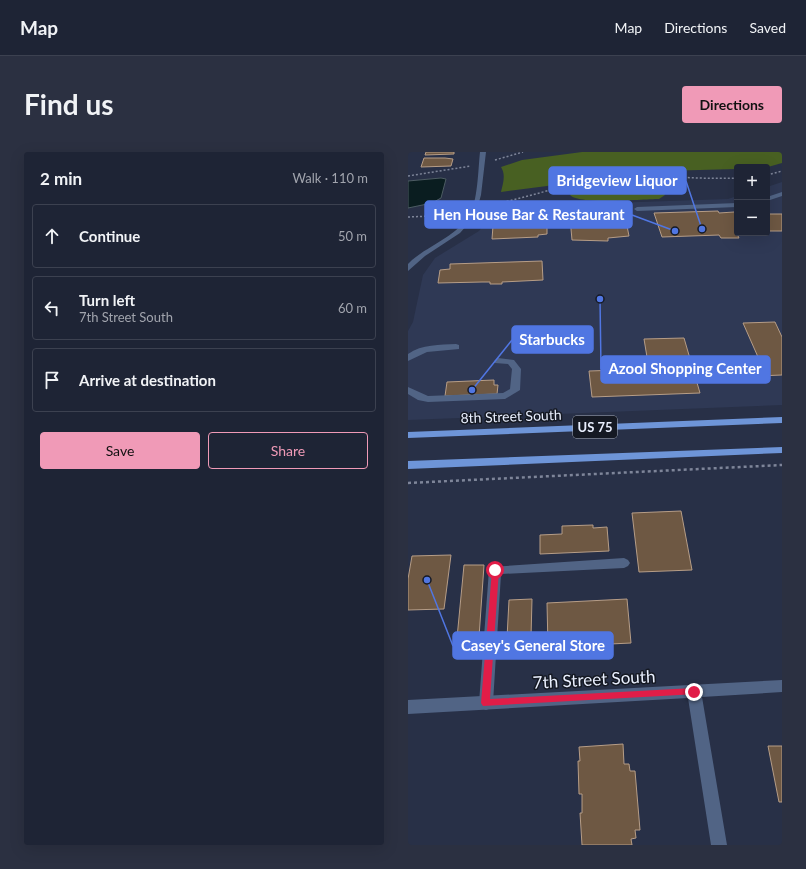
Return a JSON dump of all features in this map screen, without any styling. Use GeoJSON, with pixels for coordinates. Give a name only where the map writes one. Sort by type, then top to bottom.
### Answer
{"type":"FeatureCollection","features":[{"type":"Feature","properties":{"kind":"main road","name":"8th Street South"},"geometry":{"type":"LineString","coordinates":[[408,435],[782,420]]}},
{"type":"Feature","properties":{"kind":"main road","name":"US 75"},"geometry":{"type":"LineString","coordinates":[[408,465],[782,450]]}},
{"type":"Feature","properties":{"kind":"street"},"geometry":{"type":"LineString","coordinates":[[408,269],[422,254],[448,237],[472,215],[483,152]]}},
{"type":"Feature","properties":{"kind":"street"},"geometry":{"type":"LineString","coordinates":[[770,198],[782,194]]}},
{"type":"Feature","properties":{"kind":"street"},"geometry":{"type":"LineString","coordinates":[[637,209],[734,206]]}},
{"type":"Feature","properties":{"kind":"street"},"geometry":{"type":"LineString","coordinates":[[408,358],[416,352],[424,349],[456,347]]}},
{"type":"Feature","properties":{"kind":"street"},"geometry":{"type":"LineString","coordinates":[[408,390],[421,398],[428,399],[505,396],[515,390],[517,369],[512,362],[498,361]]}},
{"type":"Feature","properties":{"kind":"street"},"geometry":{"type":"LineString","coordinates":[[486,703],[495,570],[624,563]]}},
{"type":"Feature","properties":{"kind":"street","name":"7th Street South"},"geometry":{"type":"LineString","coordinates":[[408,707],[782,686]]}},
{"type":"Feature","properties":{"kind":"street"},"geometry":{"type":"LineString","coordinates":[[694,692],[719,845]]}},
{"type":"Feature","properties":{"kind":"path"},"geometry":{"type":"LineString","coordinates":[[495,160],[523,152]]}},
{"type":"Feature","properties":{"kind":"path"},"geometry":{"type":"LineString","coordinates":[[408,176],[466,166]]}},
{"type":"Feature","properties":{"kind":"path"},"geometry":{"type":"LineString","coordinates":[[770,174],[782,171]]}},
{"type":"Feature","properties":{"kind":"path"},"geometry":{"type":"LineString","coordinates":[[489,204],[523,199],[592,180],[605,178],[734,178]]}},
{"type":"Feature","properties":{"kind":"path"},"geometry":{"type":"LineString","coordinates":[[408,217],[433,216],[457,208]]}},
{"type":"Feature","properties":{"kind":"path"},"geometry":{"type":"LineString","coordinates":[[408,483],[782,465]]}},
{"type":"Feature","properties":{"kind":"shaded area"},"geometry":{"type":"Polygon","coordinates":[[[441,178],[446,179],[441,198],[432,203],[408,208],[408,181],[441,178]]]}},
{"type":"Feature","properties":{"kind":"shaded area"},"geometry":{"type":"Polygon","coordinates":[[[782,182],[782,405],[408,420],[408,331],[413,322],[423,275],[435,258],[479,231],[488,219],[492,207],[728,199],[734,197],[734,236],[770,236],[770,186],[782,182]]]}},
{"type":"Feature","properties":{"kind":"green space"},"geometry":{"type":"Polygon","coordinates":[[[582,152],[782,152],[782,163],[770,166],[770,164],[734,164],[734,169],[624,172],[589,175],[547,186],[501,192],[504,176],[501,167],[522,160],[582,152]]]}},
{"type":"Feature","properties":{"kind":"green space"},"geometry":{"type":"Polygon","coordinates":[[[628,182],[663,186],[665,195],[659,199],[597,201],[575,198],[570,195],[572,192],[604,184],[628,182]]]}},
{"type":"Feature","properties":{"kind":"building"},"geometry":{"type":"Polygon","coordinates":[[[426,152],[454,152],[454,154],[425,155],[426,152]]]}},
{"type":"Feature","properties":{"kind":"building"},"geometry":{"type":"Polygon","coordinates":[[[424,158],[453,159],[451,166],[421,167],[424,158]]]}},
{"type":"Feature","properties":{"kind":"building"},"geometry":{"type":"Polygon","coordinates":[[[734,212],[734,236],[738,236],[739,238],[721,238],[719,235],[662,237],[654,213],[734,212]]]}},
{"type":"Feature","properties":{"kind":"building"},"geometry":{"type":"Polygon","coordinates":[[[770,214],[782,214],[782,231],[770,231],[770,214]]]}},
{"type":"Feature","properties":{"kind":"building"},"geometry":{"type":"Polygon","coordinates":[[[570,218],[594,218],[595,225],[627,226],[629,236],[608,238],[608,241],[572,240],[570,218]]]}},
{"type":"Feature","properties":{"kind":"building"},"geometry":{"type":"Polygon","coordinates":[[[507,225],[507,227],[547,226],[547,234],[538,235],[538,237],[492,239],[493,226],[507,225]]]}},
{"type":"Feature","properties":{"kind":"building"},"geometry":{"type":"Polygon","coordinates":[[[542,261],[543,280],[502,282],[502,284],[490,284],[490,282],[438,283],[440,270],[450,269],[450,264],[542,261]]]}},
{"type":"Feature","properties":{"kind":"building"},"geometry":{"type":"Polygon","coordinates":[[[775,322],[782,337],[782,375],[757,376],[754,370],[735,371],[731,359],[758,357],[743,323],[775,322]]]}},
{"type":"Feature","properties":{"kind":"building"},"geometry":{"type":"Polygon","coordinates":[[[684,338],[700,393],[592,397],[589,371],[649,369],[644,339],[684,338]]]}},
{"type":"Feature","properties":{"kind":"building"},"geometry":{"type":"Polygon","coordinates":[[[494,380],[494,385],[498,385],[497,394],[445,396],[447,382],[494,380]]]}},
{"type":"Feature","properties":{"kind":"building"},"geometry":{"type":"Polygon","coordinates":[[[681,511],[692,570],[639,572],[632,513],[681,511]]]}},
{"type":"Feature","properties":{"kind":"building"},"geometry":{"type":"Polygon","coordinates":[[[593,525],[593,528],[607,527],[609,551],[540,554],[540,535],[562,534],[562,526],[593,525]]]}},
{"type":"Feature","properties":{"kind":"building"},"geometry":{"type":"Polygon","coordinates":[[[451,555],[444,609],[408,610],[408,579],[412,556],[451,555]]]}},
{"type":"Feature","properties":{"kind":"building"},"geometry":{"type":"Polygon","coordinates":[[[464,565],[484,565],[479,637],[457,638],[464,565]]]}},
{"type":"Feature","properties":{"kind":"building"},"geometry":{"type":"Polygon","coordinates":[[[532,599],[531,637],[507,638],[509,600],[532,599]]]}},
{"type":"Feature","properties":{"kind":"building"},"geometry":{"type":"Polygon","coordinates":[[[627,599],[631,643],[548,647],[547,603],[627,599]]]}},
{"type":"Feature","properties":{"kind":"building"},"geometry":{"type":"Polygon","coordinates":[[[623,744],[624,764],[629,764],[630,771],[635,771],[640,830],[635,830],[636,838],[631,839],[632,845],[582,845],[580,813],[582,813],[582,794],[579,794],[579,747],[623,744]]]}},
{"type":"Feature","properties":{"kind":"building"},"geometry":{"type":"Polygon","coordinates":[[[768,746],[782,746],[782,802],[779,802],[768,746]]]}},
{"type":"Feature","properties":{"kind":"place","name":"Bridgeview Liquor"},"geometry":{"type":"Point","coordinates":[702,229]}},
{"type":"Feature","properties":{"kind":"place","name":"Hen House Bar & Restaurant"},"geometry":{"type":"Point","coordinates":[675,231]}},
{"type":"Feature","properties":{"kind":"place","name":"Azool Shopping Center"},"geometry":{"type":"Point","coordinates":[600,299]}},
{"type":"Feature","properties":{"kind":"place","name":"Starbucks"},"geometry":{"type":"Point","coordinates":[472,390]}},
{"type":"Feature","properties":{"kind":"place","name":"Casey's General Store"},"geometry":{"type":"Point","coordinates":[427,580]}},
{"type":"Feature","properties":{"kind":"route"},"geometry":{"type":"LineString","coordinates":[[495,570],[486,703],[694,692]]}}]}
